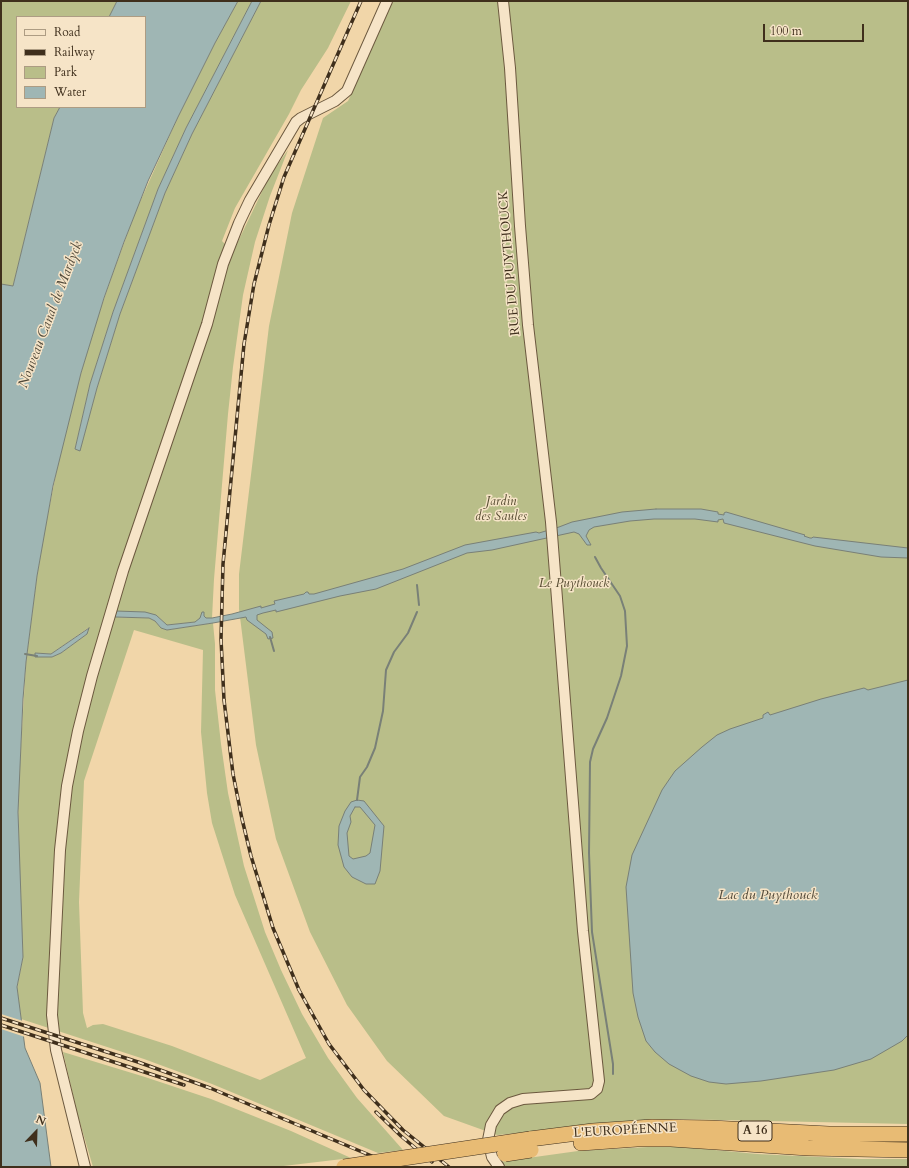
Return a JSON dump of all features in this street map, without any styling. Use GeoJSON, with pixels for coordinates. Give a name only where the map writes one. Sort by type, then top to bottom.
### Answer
{"type":"FeatureCollection","features":[{"type":"Feature","properties":{"kind":"highway","name":"L'EUROPÉENNE"},"geometry":{"type":"LineString","coordinates":[[413,1167],[597,1131],[652,1127],[711,1128],[829,1134],[908,1134]]}},
{"type":"Feature","properties":{"kind":"highway","name":"L'EUROPÉENNE"},"geometry":{"type":"LineString","coordinates":[[344,1167],[531,1144],[657,1139],[836,1149],[908,1150]]}},
{"type":"Feature","properties":{"kind":"street"},"geometry":{"type":"LineString","coordinates":[[84,1167],[56,1054],[52,1015],[60,850],[65,801],[72,756],[92,676],[120,581],[207,324],[224,259],[239,223],[250,200],[296,122],[335,101],[347,91],[387,1]]}},
{"type":"Feature","properties":{"kind":"street","name":"RUE DU PUYTHOUCK"},"geometry":{"type":"LineString","coordinates":[[499,1167],[492,1157],[488,1140],[491,1125],[500,1110],[510,1103],[523,1099],[591,1094],[597,1089],[599,1081],[583,931],[551,523],[528,324],[510,68],[503,1]]}},
{"type":"Feature","properties":{"kind":"green space"},"geometry":{"type":"Polygon","coordinates":[[[1,1],[117,1],[110,16],[16,16],[16,108],[59,108],[54,118],[13,286],[1,284],[1,1]]]}},
{"type":"Feature","properties":{"kind":"green space"},"geometry":{"type":"Polygon","coordinates":[[[238,1],[252,1],[186,128],[158,189],[113,312],[90,384],[75,449],[80,450],[120,314],[165,193],[192,134],[261,1],[351,1],[328,48],[301,90],[289,114],[235,208],[222,241],[233,252],[270,175],[288,150],[270,196],[255,242],[243,295],[228,414],[212,618],[206,618],[204,616],[196,622],[167,625],[156,615],[115,617],[149,618],[155,621],[161,628],[167,630],[213,623],[215,644],[215,690],[228,793],[244,866],[265,932],[302,1014],[328,1058],[357,1098],[403,1150],[378,1153],[212,1084],[144,1059],[21,1019],[17,988],[23,957],[18,796],[26,662],[44,534],[61,449],[81,373],[96,322],[112,276],[135,213],[178,117],[238,1]],[[88,628],[51,654],[36,653],[52,657],[61,653],[87,634],[88,628]],[[134,630],[84,781],[79,902],[83,1013],[87,1028],[93,1025],[103,1024],[172,1046],[260,1080],[306,1058],[235,895],[212,823],[207,793],[201,732],[203,650],[134,630]]]}},
{"type":"Feature","properties":{"kind":"green space","name":"Le Puythouck"},"geometry":{"type":"Polygon","coordinates":[[[393,1],[908,1],[908,1124],[674,1119],[497,1135],[444,1116],[387,1061],[347,1005],[310,932],[276,839],[256,745],[239,609],[239,574],[269,326],[292,213],[323,118],[348,101],[393,1]]]}},
{"type":"Feature","properties":{"kind":"green space"},"geometry":{"type":"Polygon","coordinates":[[[63,1052],[211,1099],[291,1131],[351,1158],[275,1167],[93,1167],[78,1116],[63,1052]]]}},
{"type":"Feature","properties":{"kind":"green space"},"geometry":{"type":"Polygon","coordinates":[[[648,1147],[683,1147],[757,1154],[861,1159],[908,1159],[908,1167],[504,1167],[499,1162],[578,1151],[648,1147]]]}},
{"type":"Feature","properties":{"kind":"water","name":"Nouveau Canal de Mardyck"},"geometry":{"type":"Polygon","coordinates":[[[117,1],[238,1],[178,117],[148,181],[124,242],[104,298],[81,373],[53,486],[37,576],[26,662],[23,699],[18,812],[23,957],[17,987],[25,1048],[40,1083],[51,1167],[1,1167],[1,284],[13,286],[54,118],[59,108],[146,108],[146,16],[110,16],[117,1]]]}},
{"type":"Feature","properties":{"kind":"water"},"geometry":{"type":"Polygon","coordinates":[[[252,1],[261,1],[192,134],[165,193],[120,314],[97,388],[80,451],[75,449],[90,384],[113,312],[158,189],[186,128],[252,1]]]}},
{"type":"Feature","properties":{"kind":"water"},"geometry":{"type":"Polygon","coordinates":[[[656,509],[701,509],[718,512],[718,514],[724,515],[726,512],[805,535],[804,536],[810,538],[813,537],[908,548],[908,558],[881,557],[815,546],[724,523],[723,519],[718,520],[718,522],[695,519],[654,519],[594,527],[589,530],[586,536],[591,545],[587,545],[579,534],[574,532],[492,550],[467,553],[376,589],[257,615],[257,620],[272,632],[273,638],[268,639],[266,634],[247,620],[246,617],[167,630],[161,628],[155,621],[149,618],[115,617],[116,611],[145,612],[156,615],[167,625],[195,622],[200,618],[202,612],[204,612],[204,616],[206,618],[212,618],[261,606],[261,608],[275,604],[274,601],[304,594],[306,592],[309,594],[314,594],[403,569],[465,545],[536,532],[539,533],[572,522],[622,512],[656,509]]]}},
{"type":"Feature","properties":{"kind":"water"},"geometry":{"type":"Polygon","coordinates":[[[89,628],[87,634],[61,653],[52,657],[35,657],[35,653],[51,654],[89,628]]]}},
{"type":"Feature","properties":{"kind":"water","name":"Lac du Puythouck"},"geometry":{"type":"Polygon","coordinates":[[[908,680],[908,1035],[902,1041],[871,1059],[834,1070],[761,1081],[726,1084],[709,1082],[691,1076],[669,1064],[655,1052],[646,1041],[638,1017],[633,993],[626,887],[632,855],[662,790],[675,771],[717,735],[763,718],[763,715],[768,712],[770,715],[821,699],[864,688],[868,690],[908,680]]]}},
{"type":"Feature","properties":{"kind":"water"},"geometry":{"type":"Polygon","coordinates":[[[357,800],[364,801],[384,826],[380,871],[375,884],[366,884],[352,877],[344,867],[338,845],[339,826],[345,811],[351,802],[357,800]],[[355,807],[350,816],[351,822],[347,833],[349,856],[353,859],[366,856],[370,853],[375,825],[360,807],[355,807]]]}},
{"type":"Feature","properties":{"kind":"pier"},"geometry":{"type":"Polygon","coordinates":[[[1,1014],[23,1021],[25,1037],[1,1029],[1,1014]]]}},
{"type":"Feature","properties":{"kind":"waterway"},"geometry":{"type":"LineString","coordinates":[[595,557],[620,596],[625,611],[627,646],[621,676],[607,718],[593,749],[590,762],[589,853],[592,932],[613,1064],[613,1074]]}},
{"type":"Feature","properties":{"kind":"waterway"},"geometry":{"type":"LineString","coordinates":[[417,585],[419,605]]}},
{"type":"Feature","properties":{"kind":"waterway"},"geometry":{"type":"LineString","coordinates":[[357,800],[360,777],[367,767],[375,748],[383,711],[386,670],[394,652],[408,633],[417,612]]}},
{"type":"Feature","properties":{"kind":"waterway"},"geometry":{"type":"LineString","coordinates":[[270,637],[274,651]]}},
{"type":"Feature","properties":{"kind":"waterway"},"geometry":{"type":"LineString","coordinates":[[25,654],[37,656]]}},
{"type":"Feature","properties":{"kind":"railway"},"geometry":{"type":"LineString","coordinates":[[361,1],[284,177],[269,225],[254,284],[244,344],[223,564],[221,639],[224,700],[233,774],[251,856],[273,928],[299,990],[329,1044],[364,1090],[403,1130],[449,1167]]}},
{"type":"Feature","properties":{"kind":"railway"},"geometry":{"type":"LineString","coordinates":[[1,1018],[138,1062],[210,1088],[398,1167]]}},
{"type":"Feature","properties":{"kind":"railway"},"geometry":{"type":"LineString","coordinates":[[1,1025],[184,1085]]}},
{"type":"Feature","properties":{"kind":"railway"},"geometry":{"type":"LineString","coordinates":[[376,1112],[401,1136],[432,1162]]}},
{"type":"Feature","properties":{"kind":"park label","name":"Jardin des Saules"},"geometry":{"type":"Point","coordinates":[501,510]}}]}
